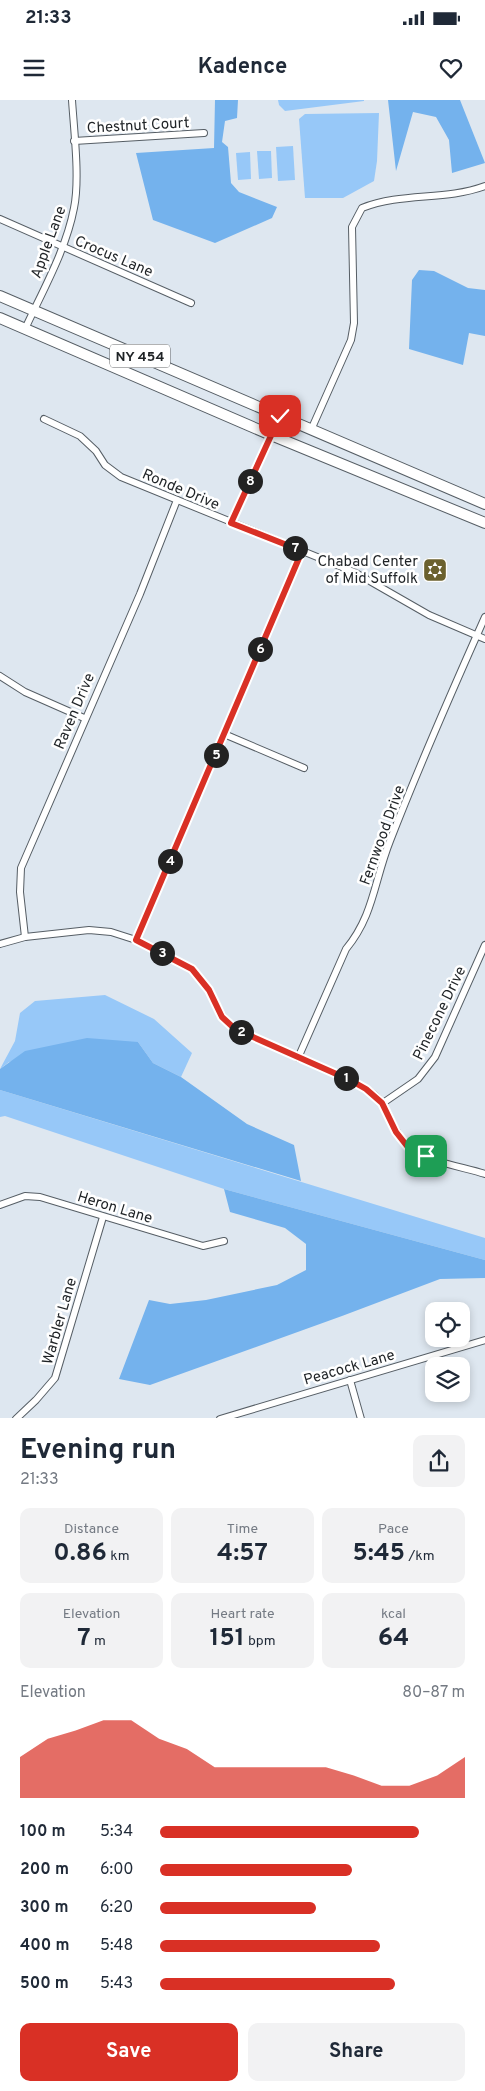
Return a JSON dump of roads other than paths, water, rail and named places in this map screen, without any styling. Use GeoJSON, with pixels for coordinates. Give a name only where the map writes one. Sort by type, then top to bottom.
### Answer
{"type":"FeatureCollection","features":[{"type":"Feature","properties":{"kind":"main road","name":"NY 454"},"geometry":{"type":"LineString","coordinates":[[0,296],[485,504]]}},
{"type":"Feature","properties":{"kind":"main road","name":"NY 454"},"geometry":{"type":"LineString","coordinates":[[0,318],[271,435],[485,523]]}},
{"type":"Feature","properties":{"kind":"street","name":"Apple Lane"},"geometry":{"type":"LineString","coordinates":[[25,329],[62,247],[75,206],[72,100]]}},
{"type":"Feature","properties":{"kind":"street","name":"Chestnut Court"},"geometry":{"type":"LineString","coordinates":[[74,141],[204,133]]}},
{"type":"Feature","properties":{"kind":"street"},"geometry":{"type":"LineString","coordinates":[[311,430],[351,340],[354,323],[352,227],[362,208],[381,201],[466,193],[485,186]]}},
{"type":"Feature","properties":{"kind":"street","name":"Crocus Lane"},"geometry":{"type":"LineString","coordinates":[[0,218],[191,303]]}},
{"type":"Feature","properties":{"kind":"street"},"geometry":{"type":"LineString","coordinates":[[231,523],[280,416]]}},
{"type":"Feature","properties":{"kind":"street","name":"Ronde Drive"},"geometry":{"type":"LineString","coordinates":[[44,419],[80,436],[96,451],[105,465],[121,477],[354,572],[429,614],[485,639]]}},
{"type":"Feature","properties":{"kind":"street","name":"Raven Drive"},"geometry":{"type":"LineString","coordinates":[[24,937],[20,892],[21,868],[84,718],[140,594],[177,500]]}},
{"type":"Feature","properties":{"kind":"street"},"geometry":{"type":"LineString","coordinates":[[136,940],[302,551]]}},
{"type":"Feature","properties":{"kind":"street","name":"Fernwood Drive"},"geometry":{"type":"LineString","coordinates":[[298,1058],[346,949],[357,936],[369,912],[380,865],[485,618]]}},
{"type":"Feature","properties":{"kind":"street"},"geometry":{"type":"LineString","coordinates":[[0,676],[24,692],[84,718]]}},
{"type":"Feature","properties":{"kind":"street"},"geometry":{"type":"LineString","coordinates":[[224,734],[304,768]]}},
{"type":"Feature","properties":{"kind":"street"},"geometry":{"type":"LineString","coordinates":[[0,944],[24,937],[89,930],[111,932],[136,940],[192,969],[209,990],[222,1017],[235,1029],[350,1080],[366,1089],[382,1103],[396,1132],[407,1146],[426,1156],[485,1174]]}},
{"type":"Feature","properties":{"kind":"street","name":"Pinecone Drive"},"geometry":{"type":"LineString","coordinates":[[382,1103],[418,1079],[434,1056],[485,945]]}},
{"type":"Feature","properties":{"kind":"street","name":"Heron Lane"},"geometry":{"type":"LineString","coordinates":[[0,1205],[25,1196],[40,1197],[203,1246],[224,1241]]}},
{"type":"Feature","properties":{"kind":"street","name":"Warbler Lane"},"geometry":{"type":"LineString","coordinates":[[16,1418],[36,1400],[55,1378],[103,1217]]}},
{"type":"Feature","properties":{"kind":"street","name":"Peacock Lane"},"geometry":{"type":"LineString","coordinates":[[220,1418],[485,1340]]}},
{"type":"Feature","properties":{"kind":"street"},"geometry":{"type":"LineString","coordinates":[[350,1380],[361,1418]]}},
{"type":"Feature","properties":{"kind":"place","name":"Chabad Center of Mid Suffolk"},"geometry":{"type":"Point","coordinates":[435,570]}}]}
